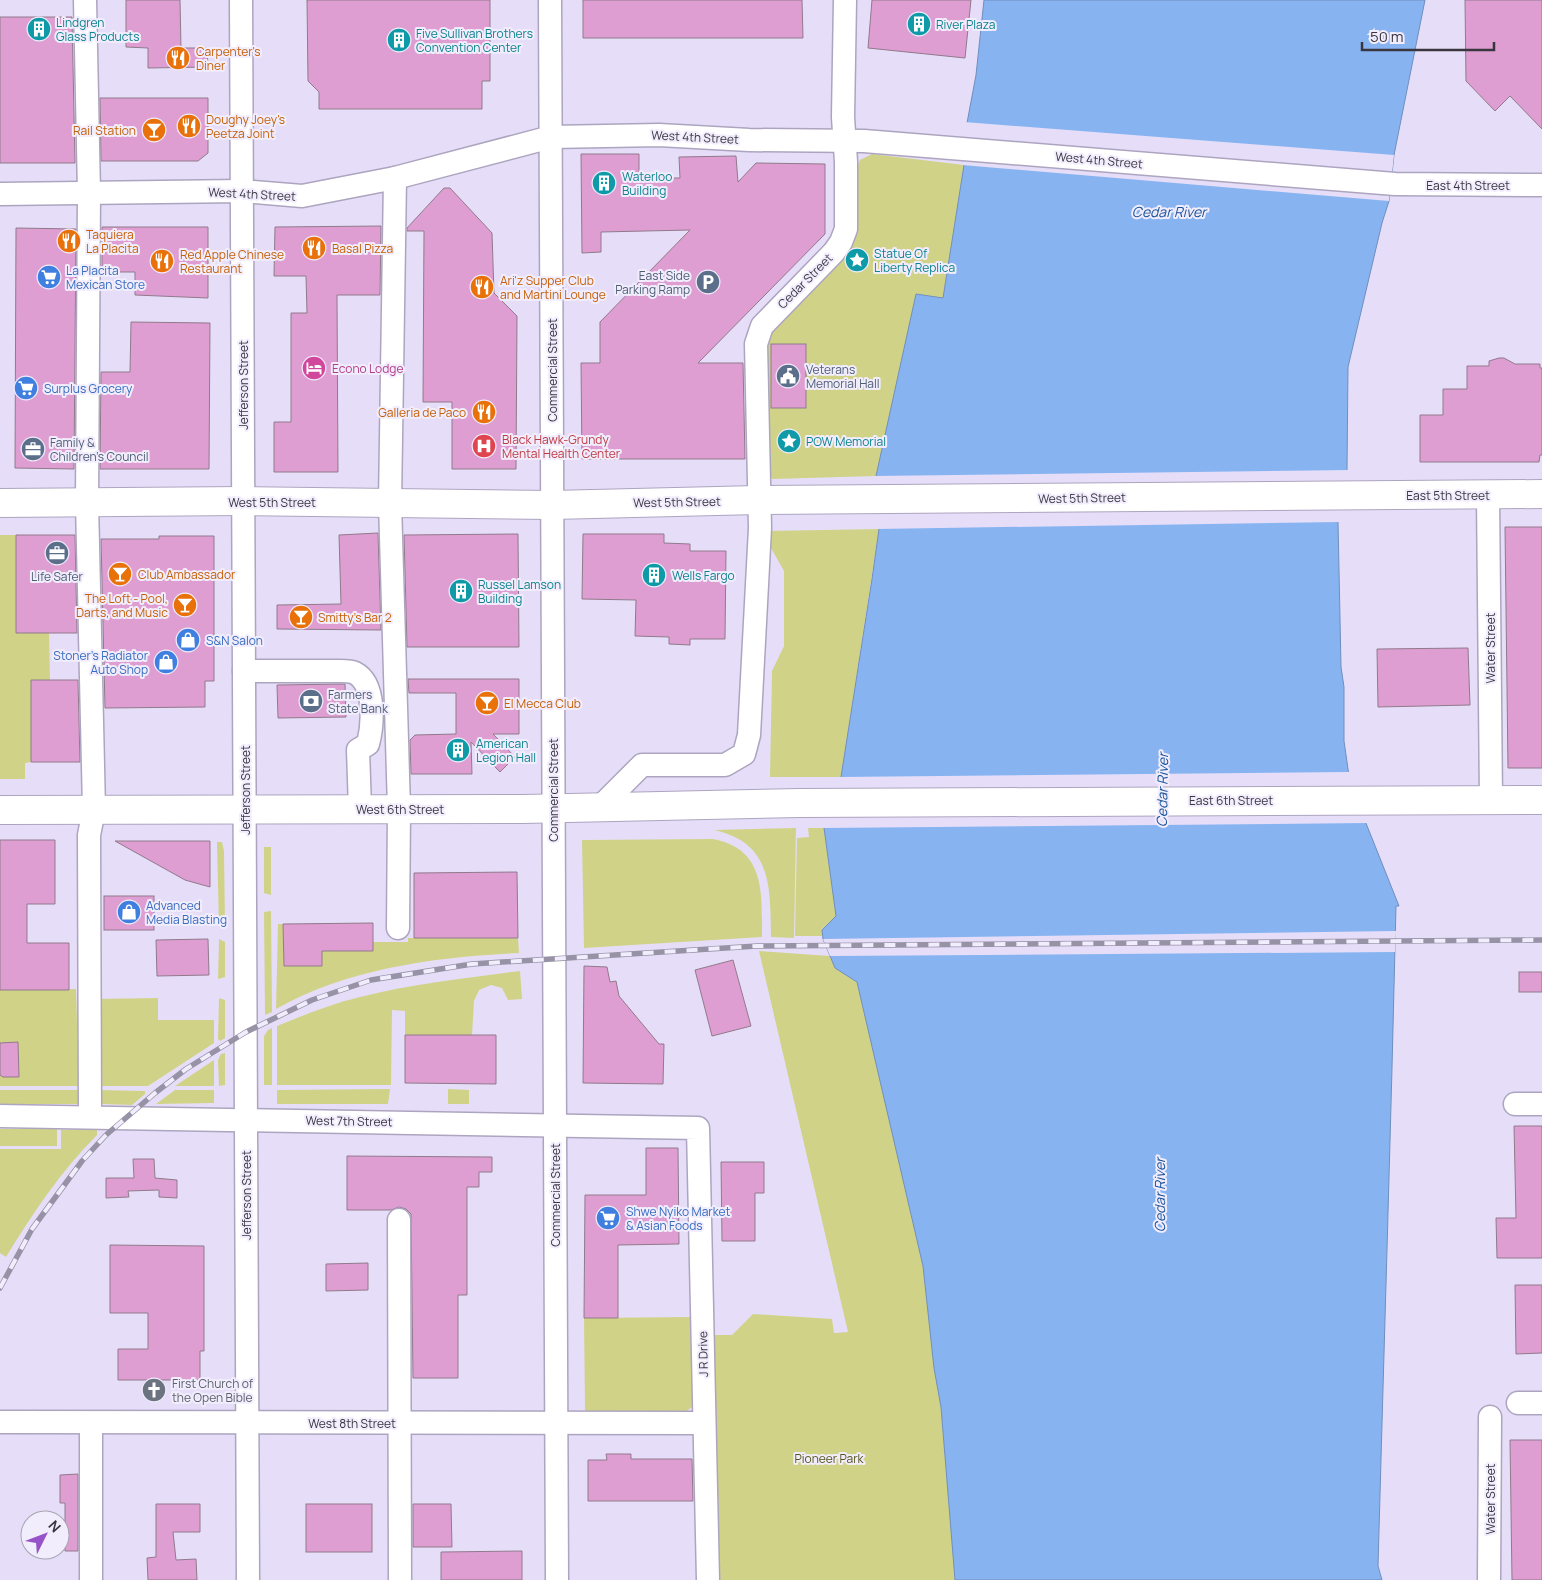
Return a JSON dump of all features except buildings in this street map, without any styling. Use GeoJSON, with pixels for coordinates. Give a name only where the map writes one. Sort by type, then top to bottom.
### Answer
{"type":"FeatureCollection","features":[{"type":"Feature","properties":{"kind":"main road","name":"East 5th Street"},"geometry":{"type":"LineString","coordinates":[[1355,495],[1542,494]]}},
{"type":"Feature","properties":{"kind":"main road","name":"West 5th Street"},"geometry":{"type":"LineString","coordinates":[[0,504],[244,501],[552,505],[758,500],[1355,495]]}},
{"type":"Feature","properties":{"kind":"main road","name":"East 6th Street"},"geometry":{"type":"LineString","coordinates":[[800,803],[1392,799],[1542,800]]}},
{"type":"Feature","properties":{"kind":"main road","name":"West 6th Street"},"geometry":{"type":"LineString","coordinates":[[0,810],[598,808],[800,803]]}},
{"type":"Feature","properties":{"kind":"street"},"geometry":{"type":"LineString","coordinates":[[85,0],[89,193],[87,502],[94,810],[90,835],[90,1117]]}},
{"type":"Feature","properties":{"kind":"street","name":"Jefferson Street"},"geometry":{"type":"LineString","coordinates":[[242,0],[248,1580]]}},
{"type":"Feature","properties":{"kind":"street","name":"Commercial Street"},"geometry":{"type":"LineString","coordinates":[[550,0],[557,1580]]}},
{"type":"Feature","properties":{"kind":"street","name":"Cedar Street"},"geometry":{"type":"LineString","coordinates":[[598,808],[642,766],[724,765],[744,754],[749,735],[760,528],[756,344],[762,326],[841,242],[846,229],[843,117],[845,0]]}},
{"type":"Feature","properties":{"kind":"street","name":"West 4th Street"},"geometry":{"type":"LineString","coordinates":[[0,194],[242,190],[302,196],[395,178],[551,137],[659,135],[749,140],[845,140],[1395,184]]}},
{"type":"Feature","properties":{"kind":"street"},"geometry":{"type":"LineString","coordinates":[[395,178],[390,503],[399,809],[398,928]]}},
{"type":"Feature","properties":{"kind":"street","name":"East 4th Street"},"geometry":{"type":"LineString","coordinates":[[1395,184],[1542,185]]}},
{"type":"Feature","properties":{"kind":"street","name":"Water Street"},"geometry":{"type":"LineString","coordinates":[[1488,495],[1491,800]]}},
{"type":"Feature","properties":{"kind":"street"},"geometry":{"type":"LineString","coordinates":[[244,671],[340,671],[355,673],[366,682],[370,695],[371,733],[368,744],[358,750],[360,809]]}},
{"type":"Feature","properties":{"kind":"street"},"geometry":{"type":"LineString","coordinates":[[1515,1104],[1542,1104]]}},
{"type":"Feature","properties":{"kind":"street","name":"West 7th Street"},"geometry":{"type":"LineString","coordinates":[[0,1116],[698,1128]]}},
{"type":"Feature","properties":{"kind":"street","name":"J R Drive"},"geometry":{"type":"LineString","coordinates":[[698,1128],[708,1580]]}},
{"type":"Feature","properties":{"kind":"street"},"geometry":{"type":"LineString","coordinates":[[399,1220],[400,1580]]}},
{"type":"Feature","properties":{"kind":"street"},"geometry":{"type":"LineString","coordinates":[[1518,1402],[1542,1402]]}},
{"type":"Feature","properties":{"kind":"street","name":"Water Street"},"geometry":{"type":"LineString","coordinates":[[1490,1417],[1490,1580]]}},
{"type":"Feature","properties":{"kind":"street","name":"West 8th Street"},"geometry":{"type":"LineString","coordinates":[[0,1422],[704,1424]]}},
{"type":"Feature","properties":{"kind":"street"},"geometry":{"type":"LineString","coordinates":[[91,1580],[92,1422]]}},
{"type":"Feature","properties":{"kind":"green space"},"geometry":{"type":"Polygon","coordinates":[[[872,154],[964,165],[943,298],[916,294],[876,476],[773,479],[768,476],[767,336],[837,261],[856,170],[860,160],[872,154]]]}},
{"type":"Feature","properties":{"kind":"green space"},"geometry":{"type":"Polygon","coordinates":[[[879,529],[841,777],[770,777],[772,671],[784,646],[784,571],[767,541],[766,531],[879,529]]]}},
{"type":"Feature","properties":{"kind":"green space"},"geometry":{"type":"Polygon","coordinates":[[[0,535],[16,535],[16,633],[49,633],[50,680],[31,680],[31,762],[25,763],[25,779],[0,779],[0,535]]]}},
{"type":"Feature","properties":{"kind":"green space"},"geometry":{"type":"Polygon","coordinates":[[[796,828],[794,938],[771,937],[768,885],[758,857],[748,845],[733,836],[714,830],[796,828]]]}},
{"type":"Feature","properties":{"kind":"green space"},"geometry":{"type":"Polygon","coordinates":[[[808,828],[824,828],[836,916],[822,929],[823,936],[795,936],[797,838],[809,837],[808,828]]]}},
{"type":"Feature","properties":{"kind":"green space"},"geometry":{"type":"Polygon","coordinates":[[[713,839],[730,844],[743,852],[752,863],[760,890],[762,937],[584,948],[582,840],[713,839]]]}},
{"type":"Feature","properties":{"kind":"green space"},"geometry":{"type":"Polygon","coordinates":[[[217,842],[222,842],[224,851],[225,926],[219,928],[217,842]]]}},
{"type":"Feature","properties":{"kind":"green space"},"geometry":{"type":"Polygon","coordinates":[[[264,847],[271,847],[271,895],[264,893],[264,847]]]}},
{"type":"Feature","properties":{"kind":"green space"},"geometry":{"type":"Polygon","coordinates":[[[271,911],[272,1012],[265,1015],[264,912],[271,911]]]}},
{"type":"Feature","properties":{"kind":"green space"},"geometry":{"type":"Polygon","coordinates":[[[278,924],[283,924],[284,966],[322,966],[322,951],[373,951],[373,942],[408,942],[408,938],[518,938],[519,953],[425,962],[363,974],[304,995],[276,1009],[278,924]]]}},
{"type":"Feature","properties":{"kind":"green space"},"geometry":{"type":"Polygon","coordinates":[[[219,939],[225,942],[225,977],[218,979],[219,939]]]}},
{"type":"Feature","properties":{"kind":"green space","name":"Pioneer Park"},"geometry":{"type":"Polygon","coordinates":[[[759,951],[830,956],[835,968],[857,982],[923,1266],[934,1368],[941,1407],[955,1580],[716,1580],[711,1335],[732,1335],[753,1314],[832,1319],[834,1333],[848,1332],[759,951]]]}},
{"type":"Feature","properties":{"kind":"green space"},"geometry":{"type":"Polygon","coordinates":[[[520,971],[522,999],[508,1000],[502,988],[491,985],[479,990],[474,1001],[472,1035],[405,1035],[405,1011],[392,1010],[391,1085],[277,1085],[277,1026],[328,1006],[380,992],[520,971]]]}},
{"type":"Feature","properties":{"kind":"green space"},"geometry":{"type":"Polygon","coordinates":[[[76,989],[79,1086],[0,1086],[0,990],[76,989]]]}},
{"type":"Feature","properties":{"kind":"green space"},"geometry":{"type":"Polygon","coordinates":[[[158,998],[158,1020],[214,1020],[214,1043],[148,1086],[95,1086],[94,999],[158,998]]]}},
{"type":"Feature","properties":{"kind":"green space"},"geometry":{"type":"Polygon","coordinates":[[[219,998],[225,1000],[225,1038],[220,1041],[218,1039],[219,998]]]}},
{"type":"Feature","properties":{"kind":"green space"},"geometry":{"type":"Polygon","coordinates":[[[272,1028],[272,1085],[264,1085],[264,1036],[272,1028]]]}},
{"type":"Feature","properties":{"kind":"green space"},"geometry":{"type":"Polygon","coordinates":[[[225,1053],[225,1085],[219,1086],[218,1060],[221,1054],[225,1053]]]}},
{"type":"Feature","properties":{"kind":"green space"},"geometry":{"type":"Polygon","coordinates":[[[214,1060],[214,1086],[175,1086],[214,1060]]]}},
{"type":"Feature","properties":{"kind":"green space"},"geometry":{"type":"Polygon","coordinates":[[[390,1089],[388,1104],[277,1104],[277,1090],[390,1089]]]}},
{"type":"Feature","properties":{"kind":"green space"},"geometry":{"type":"Polygon","coordinates":[[[448,1089],[469,1090],[469,1104],[448,1104],[448,1089]]]}},
{"type":"Feature","properties":{"kind":"green space"},"geometry":{"type":"Polygon","coordinates":[[[0,1090],[82,1090],[79,1104],[0,1104],[0,1090]]]}},
{"type":"Feature","properties":{"kind":"green space"},"geometry":{"type":"Polygon","coordinates":[[[97,1090],[145,1091],[145,1094],[132,1105],[101,1104],[97,1090]]]}},
{"type":"Feature","properties":{"kind":"green space"},"geometry":{"type":"Polygon","coordinates":[[[175,1090],[214,1090],[214,1103],[156,1104],[175,1090]]]}},
{"type":"Feature","properties":{"kind":"green space"},"geometry":{"type":"Polygon","coordinates":[[[0,1129],[57,1129],[57,1146],[0,1146],[0,1129]]]}},
{"type":"Feature","properties":{"kind":"green space"},"geometry":{"type":"Polygon","coordinates":[[[97,1129],[97,1135],[71,1163],[48,1193],[6,1257],[0,1253],[0,1149],[61,1149],[61,1130],[97,1129]]]}},
{"type":"Feature","properties":{"kind":"green space"},"geometry":{"type":"Polygon","coordinates":[[[694,1317],[697,1404],[683,1413],[585,1411],[584,1318],[694,1317]]]}},
{"type":"Feature","properties":{"kind":"water","name":"Cedar River"},"geometry":{"type":"Polygon","coordinates":[[[984,0],[1425,0],[1394,155],[1389,201],[1382,223],[1348,367],[1347,470],[1338,522],[1344,741],[1350,783],[1399,906],[1396,906],[1378,1566],[1382,1580],[955,1580],[941,1407],[934,1368],[923,1266],[857,982],[835,968],[823,939],[822,930],[836,916],[824,828],[841,777],[872,579],[879,529],[876,476],[916,294],[943,298],[964,165],[967,123],[976,75],[984,0]]]}},
{"type":"Feature","properties":{"kind":"pier"},"geometry":{"type":"Polygon","coordinates":[[[964,122],[1394,155],[1389,201],[962,165],[964,122]]]}},
{"type":"Feature","properties":{"kind":"pier"},"geometry":{"type":"Polygon","coordinates":[[[1350,470],[1340,522],[876,529],[874,476],[1350,470]]]}},
{"type":"Feature","properties":{"kind":"pier"},"geometry":{"type":"Polygon","coordinates":[[[1350,772],[1368,823],[822,828],[839,777],[1350,772]]]}},
{"type":"Feature","properties":{"kind":"pier"},"geometry":{"type":"Polygon","coordinates":[[[1396,931],[1395,952],[830,956],[823,939],[1396,931]]]}},
{"type":"Feature","properties":{"kind":"railway"},"geometry":{"type":"LineString","coordinates":[[0,1288],[32,1229],[82,1161],[106,1135],[155,1093],[186,1069],[246,1032],[312,1000],[371,980],[472,964],[757,946],[1542,940]]}},
{"type":"Feature","properties":{"kind":"place","name":"River Plaza"},"geometry":{"type":"Point","coordinates":[919,24]}},
{"type":"Feature","properties":{"kind":"place","name":"Lindgren Glass Products"},"geometry":{"type":"Point","coordinates":[39,29]}},
{"type":"Feature","properties":{"kind":"place","name":"Five Sullivan Brothers Convention Center"},"geometry":{"type":"Point","coordinates":[399,40]}},
{"type":"Feature","properties":{"kind":"place","name":"Carpenter's Diner"},"geometry":{"type":"Point","coordinates":[178,58]}},
{"type":"Feature","properties":{"kind":"place","name":"Doughy Joey's Peetza Joint"},"geometry":{"type":"Point","coordinates":[189,126]}},
{"type":"Feature","properties":{"kind":"place","name":"Rail Station"},"geometry":{"type":"Point","coordinates":[154,130]}},
{"type":"Feature","properties":{"kind":"place","name":"Waterloo Building"},"geometry":{"type":"Point","coordinates":[604,183]}},
{"type":"Feature","properties":{"kind":"place","name":"Taquiera La Placita"},"geometry":{"type":"Point","coordinates":[69,241]}},
{"type":"Feature","properties":{"kind":"place","name":"Basal Pizza"},"geometry":{"type":"Point","coordinates":[314,248]}},
{"type":"Feature","properties":{"kind":"place","name":"Statue Of Liberty Replica"},"geometry":{"type":"Point","coordinates":[857,260]}},
{"type":"Feature","properties":{"kind":"place","name":"Red Apple Chinese Restaurant"},"geometry":{"type":"Point","coordinates":[162,261]}},
{"type":"Feature","properties":{"kind":"place","name":"La Placita Mexican Store"},"geometry":{"type":"Point","coordinates":[49,277]}},
{"type":"Feature","properties":{"kind":"place","name":"East Side Parking Ramp"},"geometry":{"type":"Point","coordinates":[708,282]}},
{"type":"Feature","properties":{"kind":"place","name":"Ari'z Supper Club and Martini Lounge"},"geometry":{"type":"Point","coordinates":[482,287]}},
{"type":"Feature","properties":{"kind":"place","name":"Econo Lodge"},"geometry":{"type":"Point","coordinates":[314,368]}},
{"type":"Feature","properties":{"kind":"place","name":"Veterans Memorial Hall"},"geometry":{"type":"Point","coordinates":[788,376]}},
{"type":"Feature","properties":{"kind":"place","name":"Surplus Grocery"},"geometry":{"type":"Point","coordinates":[26,388]}},
{"type":"Feature","properties":{"kind":"place","name":"Galleria de Paco"},"geometry":{"type":"Point","coordinates":[484,412]}},
{"type":"Feature","properties":{"kind":"place","name":"POW Memorial"},"geometry":{"type":"Point","coordinates":[789,441]}},
{"type":"Feature","properties":{"kind":"place","name":"Black Hawk-Grundy Mental Health Center"},"geometry":{"type":"Point","coordinates":[484,446]}},
{"type":"Feature","properties":{"kind":"place","name":"Family & Children's Council"},"geometry":{"type":"Point","coordinates":[33,449]}},
{"type":"Feature","properties":{"kind":"place","name":"Life Safer"},"geometry":{"type":"Point","coordinates":[57,553]}},
{"type":"Feature","properties":{"kind":"place","name":"Club Ambassador"},"geometry":{"type":"Point","coordinates":[120,574]}},
{"type":"Feature","properties":{"kind":"place","name":"Wells Fargo"},"geometry":{"type":"Point","coordinates":[654,575]}},
{"type":"Feature","properties":{"kind":"place","name":"Russel Lamson Building"},"geometry":{"type":"Point","coordinates":[461,591]}},
{"type":"Feature","properties":{"kind":"place","name":"The Loft - Pool, Darts, and Music"},"geometry":{"type":"Point","coordinates":[185,605]}},
{"type":"Feature","properties":{"kind":"place","name":"Smitty's Bar 2"},"geometry":{"type":"Point","coordinates":[301,617]}},
{"type":"Feature","properties":{"kind":"place","name":"S&N Salon"},"geometry":{"type":"Point","coordinates":[188,640]}},
{"type":"Feature","properties":{"kind":"place","name":"Stoner's Radiator Auto Shop"},"geometry":{"type":"Point","coordinates":[166,662]}},
{"type":"Feature","properties":{"kind":"place","name":"Farmers State Bank"},"geometry":{"type":"Point","coordinates":[311,701]}},
{"type":"Feature","properties":{"kind":"place","name":"El Mecca Club"},"geometry":{"type":"Point","coordinates":[487,703]}},
{"type":"Feature","properties":{"kind":"place","name":"American Legion Hall"},"geometry":{"type":"Point","coordinates":[458,750]}},
{"type":"Feature","properties":{"kind":"place","name":"Advanced Media Blasting"},"geometry":{"type":"Point","coordinates":[129,912]}},
{"type":"Feature","properties":{"kind":"place","name":"Shwe Nyiko Market & Asian Foods"},"geometry":{"type":"Point","coordinates":[608,1218]}},
{"type":"Feature","properties":{"kind":"place","name":"First Church of the Open Bible"},"geometry":{"type":"Point","coordinates":[154,1390]}}]}
